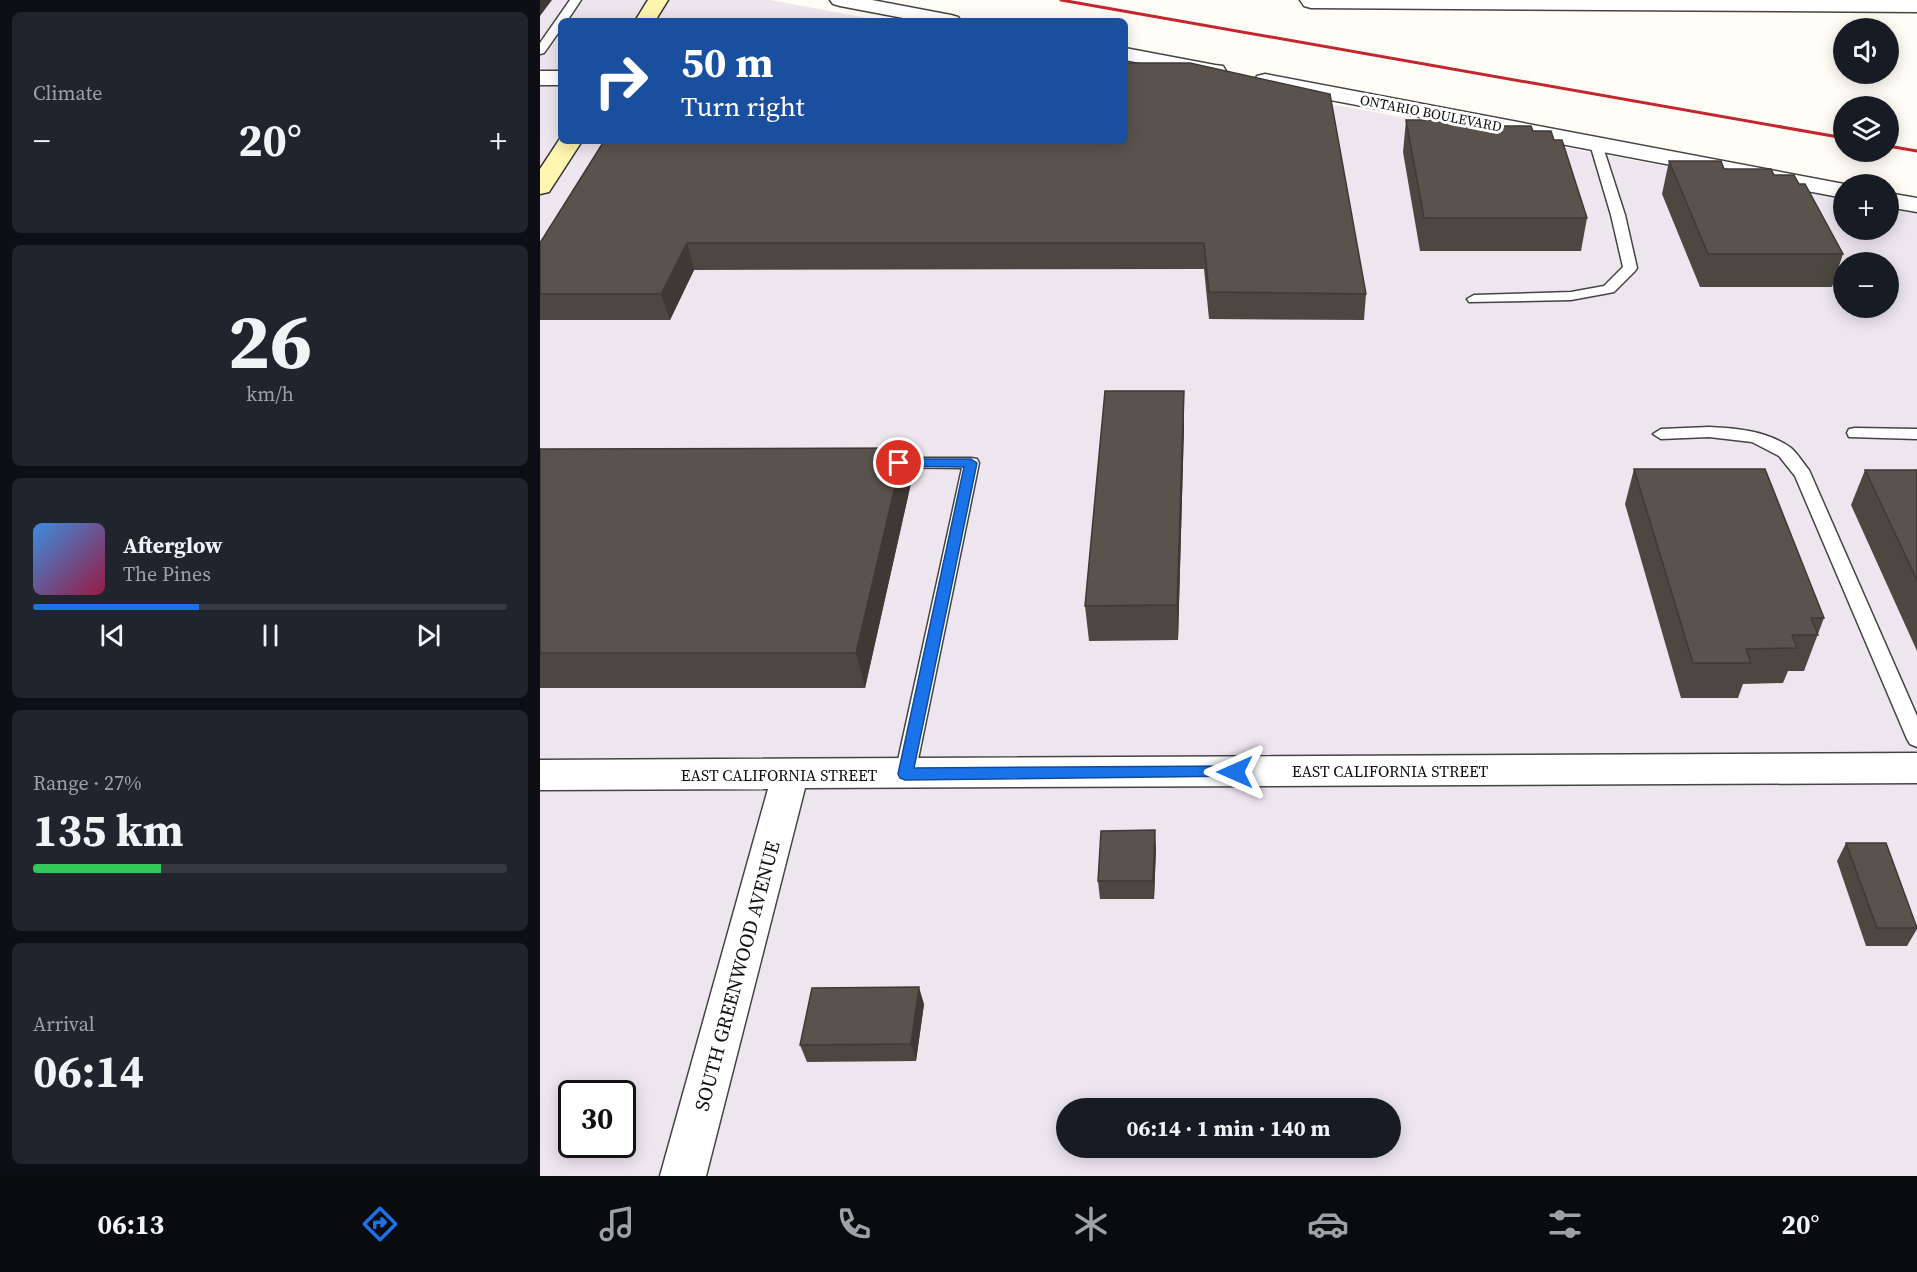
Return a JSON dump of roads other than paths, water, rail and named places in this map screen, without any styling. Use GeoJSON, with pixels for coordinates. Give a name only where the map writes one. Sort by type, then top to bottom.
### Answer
{"type":"FeatureCollection","features":[{"type":"Feature","properties":{"kind":"street"},"geometry":{"type":"LineString","coordinates":[[647,18],[658,0]]}},
{"type":"Feature","properties":{"kind":"street"},"geometry":{"type":"LineString","coordinates":[[840,0],[935,18]]}},
{"type":"Feature","properties":{"kind":"street"},"geometry":{"type":"LineString","coordinates":[[1310,1],[1917,6]]}},
{"type":"Feature","properties":{"kind":"street","name":"ONTARIO BOULEVARD"},"geometry":{"type":"LineString","coordinates":[[1128,55],[1833,189]]}},
{"type":"Feature","properties":{"kind":"street"},"geometry":{"type":"LineString","coordinates":[[540,78],[558,78]]}},
{"type":"Feature","properties":{"kind":"street"},"geometry":{"type":"LineString","coordinates":[[540,187],[568,144]]}},
{"type":"Feature","properties":{"kind":"street"},"geometry":{"type":"LineString","coordinates":[[1899,202],[1917,205]]}},
{"type":"Feature","properties":{"kind":"street","name":"EAST CALIFORNIA STREET"},"geometry":{"type":"LineString","coordinates":[[540,775],[1917,768]]}},
{"type":"Feature","properties":{"kind":"street","name":"SOUTH GREENWOOD AVENUE"},"geometry":{"type":"LineString","coordinates":[[683,1176],[790,775]]}},
{"type":"Feature","properties":{"kind":"lane"},"geometry":{"type":"LineString","coordinates":[[563,18],[576,0]]}},
{"type":"Feature","properties":{"kind":"lane"},"geometry":{"type":"LineString","coordinates":[[540,51],[558,25]]}},
{"type":"Feature","properties":{"kind":"lane"},"geometry":{"type":"LineString","coordinates":[[1474,299],[1571,296],[1609,289],[1630,268],[1618,215],[1596,144]]}},
{"type":"Feature","properties":{"kind":"lane"},"geometry":{"type":"LineString","coordinates":[[1661,434],[1722,432],[1758,439],[1785,452],[1803,474],[1917,740]]}},
{"type":"Feature","properties":{"kind":"lane"},"geometry":{"type":"LineString","coordinates":[[1855,433],[1917,434]]}},
{"type":"Feature","properties":{"kind":"lane"},"geometry":{"type":"LineString","coordinates":[[863,463],[971,463],[905,774]]}},
{"type":"Feature","properties":{"kind":"railway"},"geometry":{"type":"LineString","coordinates":[[1061,0],[1833,136]]}},
{"type":"Feature","properties":{"kind":"railway"},"geometry":{"type":"LineString","coordinates":[[1899,148],[1917,151]]}}]}
